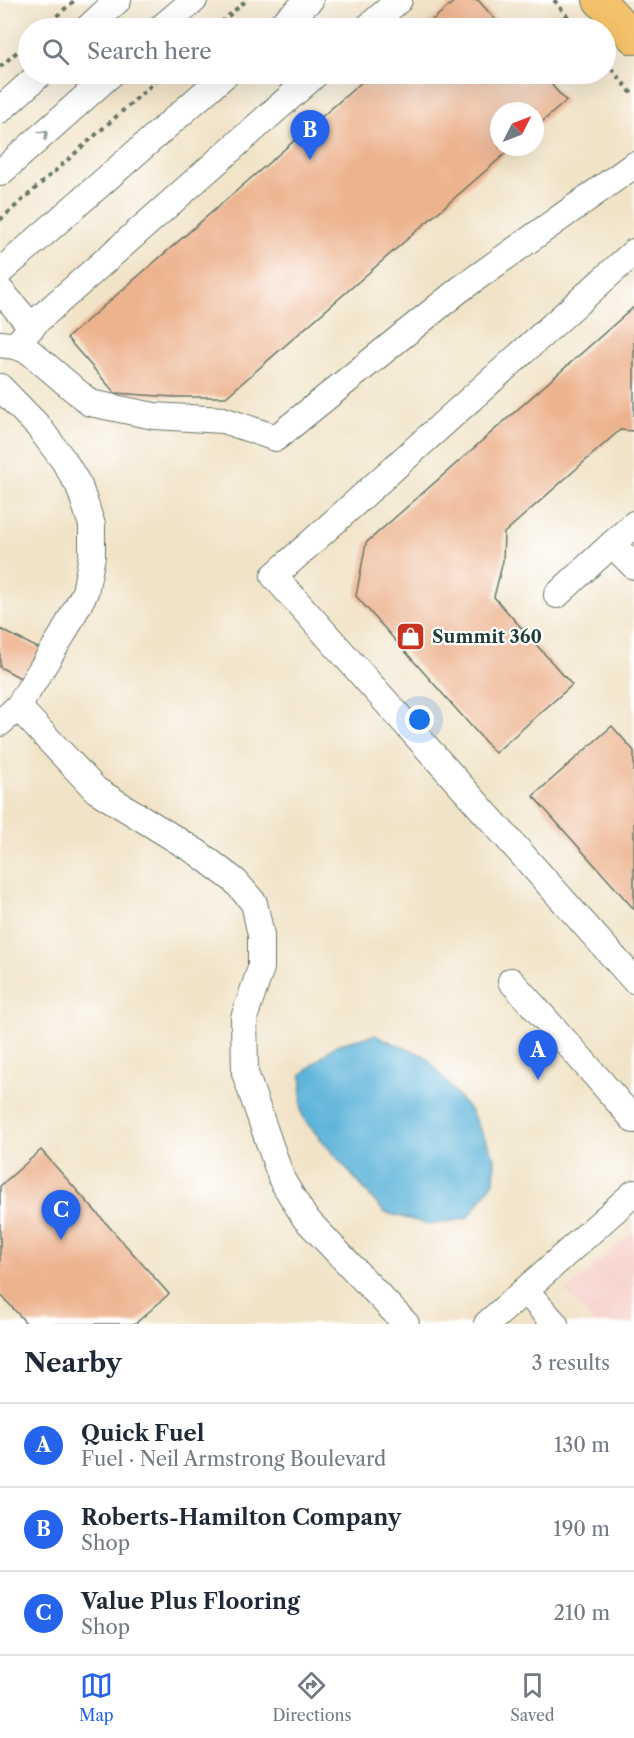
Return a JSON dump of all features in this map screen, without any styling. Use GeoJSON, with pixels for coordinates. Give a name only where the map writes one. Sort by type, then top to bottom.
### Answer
{"type":"FeatureCollection","features":[{"type":"Feature","properties":{"kind":"main road"},"geometry":{"type":"LineString","coordinates":[[599,0],[616,18]]}},
{"type":"Feature","properties":{"kind":"main road"},"geometry":{"type":"LineString","coordinates":[[616,18],[634,38]]}},
{"type":"Feature","properties":{"kind":"street"},"geometry":{"type":"LineString","coordinates":[[99,18],[118,0]]}},
{"type":"Feature","properties":{"kind":"street"},"geometry":{"type":"LineString","coordinates":[[173,18],[194,0]]}},
{"type":"Feature","properties":{"kind":"street"},"geometry":{"type":"LineString","coordinates":[[289,18],[310,0]]}},
{"type":"Feature","properties":{"kind":"street"},"geometry":{"type":"LineString","coordinates":[[378,18],[399,0]]}},
{"type":"Feature","properties":{"kind":"street"},"geometry":{"type":"LineString","coordinates":[[0,110],[29,84]]}},
{"type":"Feature","properties":{"kind":"street"},"geometry":{"type":"LineString","coordinates":[[0,173],[100,84]]}},
{"type":"Feature","properties":{"kind":"street"},"geometry":{"type":"LineString","coordinates":[[0,272],[215,84]]}},
{"type":"Feature","properties":{"kind":"street"},"geometry":{"type":"LineString","coordinates":[[8,345],[32,327],[305,84]]}},
{"type":"Feature","properties":{"kind":"street"},"geometry":{"type":"LineString","coordinates":[[8,345],[29,351],[90,403],[154,416],[222,420],[276,438],[459,290],[634,165]]}},
{"type":"Feature","properties":{"kind":"street"},"geometry":{"type":"LineString","coordinates":[[634,252],[274,576],[634,980]]}},
{"type":"Feature","properties":{"kind":"street"},"geometry":{"type":"LineString","coordinates":[[0,290],[32,327]]}},
{"type":"Feature","properties":{"kind":"street"},"geometry":{"type":"LineString","coordinates":[[0,387],[38,426],[64,461],[79,486],[92,525],[92,556],[85,592],[63,634],[9,715],[96,790],[198,853],[235,881],[254,903],[261,935],[261,968],[244,1018],[245,1073],[282,1180],[305,1218],[406,1324]]}},
{"type":"Feature","properties":{"kind":"street"},"geometry":{"type":"LineString","coordinates":[[557,595],[634,524]]}},
{"type":"Feature","properties":{"kind":"street"},"geometry":{"type":"LineString","coordinates":[[612,544],[634,566]]}},
{"type":"Feature","properties":{"kind":"street"},"geometry":{"type":"LineString","coordinates":[[511,981],[634,1120]]}},
{"type":"Feature","properties":{"kind":"street"},"geometry":{"type":"LineString","coordinates":[[487,1324],[634,1193]]}},
{"type":"Feature","properties":{"kind":"street"},"geometry":{"type":"LineString","coordinates":[[525,1290],[555,1324]]}},
{"type":"Feature","properties":{"kind":"path"},"geometry":{"type":"LineString","coordinates":[[54,18],[75,0]]}},
{"type":"Feature","properties":{"kind":"path"},"geometry":{"type":"LineString","coordinates":[[226,18],[247,0]]}},
{"type":"Feature","properties":{"kind":"path"},"geometry":{"type":"LineString","coordinates":[[554,0],[569,18]]}},
{"type":"Feature","properties":{"kind":"path"},"geometry":{"type":"LineString","coordinates":[[0,67],[18,51]]}},
{"type":"Feature","properties":{"kind":"path"},"geometry":{"type":"LineString","coordinates":[[616,74],[634,96]]}},
{"type":"Feature","properties":{"kind":"path"},"geometry":{"type":"LineString","coordinates":[[0,220],[153,84]]}},
{"type":"Feature","properties":{"kind":"shaded area"},"geometry":{"type":"Polygon","coordinates":[[[634,1231],[634,1324],[595,1324],[566,1292],[634,1231]]]}},
{"type":"Feature","properties":{"kind":"water"},"geometry":{"type":"Polygon","coordinates":[[[374,1035],[425,1056],[471,1112],[495,1158],[494,1181],[468,1218],[430,1225],[384,1212],[307,1123],[301,1112],[302,1074],[336,1045],[374,1035]]]}},
{"type":"Feature","properties":{"kind":"building"},"geometry":{"type":"Polygon","coordinates":[[[456,0],[478,0],[494,18],[435,18],[456,0]]]}},
{"type":"Feature","properties":{"kind":"building"},"geometry":{"type":"Polygon","coordinates":[[[359,84],[551,84],[566,101],[544,120],[544,102],[490,102],[490,156],[503,156],[226,397],[174,397],[115,393],[67,338],[359,84]]]}},
{"type":"Feature","properties":{"kind":"building"},"geometry":{"type":"Polygon","coordinates":[[[634,307],[634,431],[620,430],[504,533],[503,561],[494,597],[572,685],[495,753],[356,596],[366,543],[634,307]]]}},
{"type":"Feature","properties":{"kind":"building"},"geometry":{"type":"Polygon","coordinates":[[[0,629],[40,649],[24,680],[0,667],[0,629]]]}},
{"type":"Feature","properties":{"kind":"building"},"geometry":{"type":"Polygon","coordinates":[[[612,726],[634,751],[634,909],[533,796],[612,726]]]}},
{"type":"Feature","properties":{"kind":"building"},"geometry":{"type":"Polygon","coordinates":[[[41,1150],[169,1294],[135,1324],[27,1324],[0,1294],[0,1186],[41,1150]]]}},
{"type":"Feature","properties":{"kind":"place","name":"Roberts-Hamilton Company"},"geometry":{"type":"Point","coordinates":[310,160]}},
{"type":"Feature","properties":{"kind":"place","name":"Summit 360"},"geometry":{"type":"Point","coordinates":[411,637]}},
{"type":"Feature","properties":{"kind":"place","name":"Quick Fuel"},"geometry":{"type":"Point","coordinates":[538,1080]}},
{"type":"Feature","properties":{"kind":"place","name":"Value Plus Flooring"},"geometry":{"type":"Point","coordinates":[61,1240]}}]}
